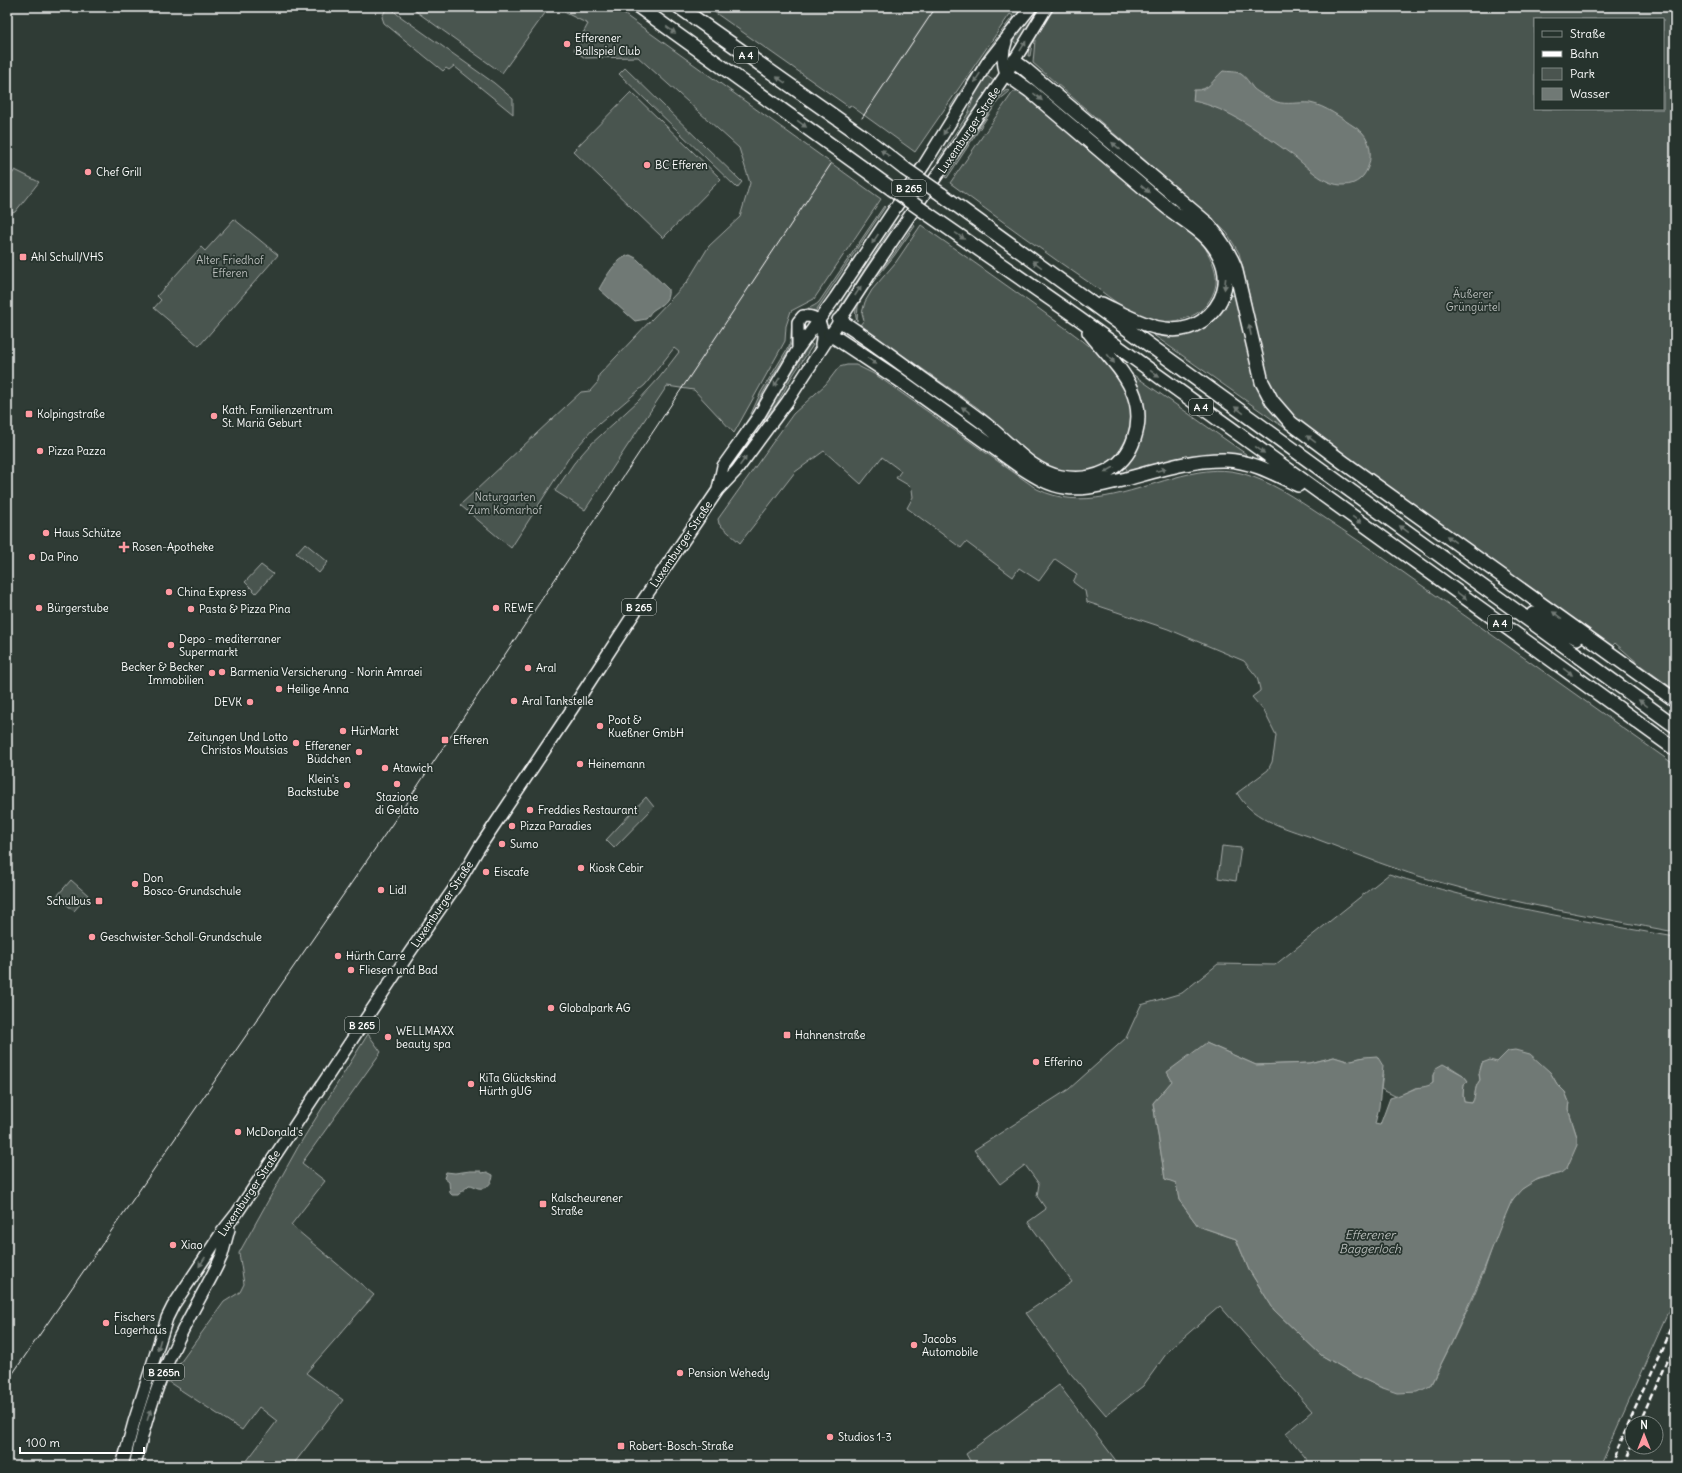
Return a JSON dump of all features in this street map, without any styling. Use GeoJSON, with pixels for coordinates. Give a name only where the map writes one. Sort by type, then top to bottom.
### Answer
{"type":"FeatureCollection","features":[{"type":"Feature","properties":{"kind":"highway","name":"A 4"},"geometry":{"type":"LineString","coordinates":[[639,7],[892,189],[1078,318],[1675,749]]}},
{"type":"Feature","properties":{"kind":"highway","name":"A 4"},"geometry":{"type":"LineString","coordinates":[[679,7],[865,138],[905,169],[1675,726]]}},
{"type":"Feature","properties":{"kind":"highway"},"geometry":{"type":"LineString","coordinates":[[1008,60],[1025,69],[1207,223],[1218,236],[1228,251],[1235,267],[1262,382],[1272,401],[1290,423],[1675,700]]}},
{"type":"Feature","properties":{"kind":"highway"},"geometry":{"type":"LineString","coordinates":[[1006,74],[1030,91],[1166,207],[1201,232],[1219,255],[1226,279],[1224,294],[1215,310],[1200,322],[1183,329],[1164,330],[1146,325],[1069,287]]}},
{"type":"Feature","properties":{"kind":"highway"},"geometry":{"type":"LineString","coordinates":[[829,319],[986,425],[1018,454],[1047,472],[1060,477],[1078,479],[1094,478],[1119,464],[1132,446],[1139,427],[1138,402],[1130,383],[1078,318]]}},
{"type":"Feature","properties":{"kind":"highway"},"geometry":{"type":"LineString","coordinates":[[830,334],[898,379],[1021,467],[1040,479],[1052,484],[1078,488],[1096,486],[1184,464],[1228,460],[1255,465],[1325,497]]}},
{"type":"Feature","properties":{"kind":"highway"},"geometry":{"type":"LineString","coordinates":[[1481,585],[1634,670]]}},
{"type":"Feature","properties":{"kind":"main road","name":"Luxemburger Straße"},"geometry":{"type":"LineString","coordinates":[[829,319],[835,298],[924,165],[987,63],[1031,7]]}},
{"type":"Feature","properties":{"kind":"main road","name":"Luxemburger Straße"},"geometry":{"type":"LineString","coordinates":[[820,350],[823,336],[822,329],[1006,74],[1008,60],[1048,7]]}},
{"type":"Feature","properties":{"kind":"main road"},"geometry":{"type":"LineString","coordinates":[[987,63],[995,60],[1008,60],[1003,50],[1007,39]]}},
{"type":"Feature","properties":{"kind":"main road","name":"Luxemburger Straße"},"geometry":{"type":"LineString","coordinates":[[718,490],[723,466],[758,417],[798,349],[798,322],[803,316],[829,319]]}},
{"type":"Feature","properties":{"kind":"main road"},"geometry":{"type":"LineString","coordinates":[[829,319],[828,326],[830,334]]}},
{"type":"Feature","properties":{"kind":"main road","name":"Luxemburger Straße"},"geometry":{"type":"LineString","coordinates":[[167,1318],[181,1294],[233,1219],[410,952],[456,886],[479,848],[637,609],[718,490],[737,470],[787,402],[830,334]]}},
{"type":"Feature","properties":{"kind":"main road","name":"B 265n"},"geometry":{"type":"LineString","coordinates":[[135,1466],[148,1416],[162,1376],[177,1343],[217,1266],[233,1219]]}},
{"type":"Feature","properties":{"kind":"main road","name":"B 265n"},"geometry":{"type":"LineString","coordinates":[[122,1466],[134,1422],[167,1318]]}},
{"type":"Feature","properties":{"kind":"green space"},"geometry":{"type":"Polygon","coordinates":[[[387,7],[390,7],[397,14],[494,83],[513,99],[513,114],[454,66],[449,70],[446,68],[443,71],[384,23],[382,17],[387,7]]]}},
{"type":"Feature","properties":{"kind":"green space"},"geometry":{"type":"Polygon","coordinates":[[[410,7],[546,7],[548,9],[502,73],[410,7]]]}},
{"type":"Feature","properties":{"kind":"green space","name":"Naturgarten Zum Komarhof"},"geometry":{"type":"Polygon","coordinates":[[[560,7],[614,7],[881,199],[814,299],[791,311],[786,326],[785,341],[734,433],[694,390],[667,386],[585,510],[555,491],[574,463],[589,446],[638,401],[659,378],[679,352],[674,348],[645,385],[593,429],[572,453],[511,548],[460,505],[581,392],[590,391],[598,382],[599,375],[687,282],[709,246],[740,217],[750,183],[739,148],[638,57],[585,58],[574,50],[588,24],[564,12],[560,7]]]}},
{"type":"Feature","properties":{"kind":"green space","name":"Äußerer Grüngürtel"},"geometry":{"type":"Polygon","coordinates":[[[707,7],[1675,7],[1675,690],[1640,665],[1615,643],[1612,646],[1292,417],[1271,391],[1257,345],[1251,303],[1239,253],[1227,233],[1033,63],[1035,40],[1032,44],[1030,56],[1028,56],[1029,46],[1018,45],[1013,41],[1026,24],[1014,17],[952,108],[950,107],[987,51],[1013,16],[1010,14],[915,152],[850,105],[849,107],[707,7]]]}},
{"type":"Feature","properties":{"kind":"green space"},"geometry":{"type":"Polygon","coordinates":[[[625,68],[742,182],[737,188],[619,74],[625,68]]]}},
{"type":"Feature","properties":{"kind":"green space"},"geometry":{"type":"Polygon","coordinates":[[[987,76],[994,81],[940,161],[938,160],[969,112],[976,89],[987,76]]]}},
{"type":"Feature","properties":{"kind":"green space"},"geometry":{"type":"Polygon","coordinates":[[[1009,90],[1009,92],[998,101],[947,178],[945,177],[997,101],[1005,91],[1009,90]]]}},
{"type":"Feature","properties":{"kind":"green space","name":"BC Efferen"},"geometry":{"type":"Polygon","coordinates":[[[631,92],[721,179],[663,238],[573,151],[631,92]]]}},
{"type":"Feature","properties":{"kind":"green space"},"geometry":{"type":"Polygon","coordinates":[[[1013,92],[1021,92],[1044,108],[1201,240],[1210,256],[1216,279],[1212,295],[1202,309],[1196,314],[1182,320],[1158,321],[1143,318],[1121,306],[950,183],[1013,92]]]}},
{"type":"Feature","properties":{"kind":"green space"},"geometry":{"type":"Polygon","coordinates":[[[7,169],[12,174],[15,170],[39,182],[15,212],[7,215],[7,169]]]}},
{"type":"Feature","properties":{"kind":"green space"},"geometry":{"type":"Polygon","coordinates":[[[884,206],[885,207],[815,312],[811,311],[793,339],[787,353],[763,393],[752,417],[743,430],[741,430],[750,416],[761,392],[789,346],[793,320],[801,311],[814,306],[819,302],[884,206]]]}},
{"type":"Feature","properties":{"kind":"green space","name":"Alter Friedhof Efferen"},"geometry":{"type":"Polygon","coordinates":[[[234,219],[278,255],[199,346],[154,308],[161,300],[157,296],[201,247],[205,251],[234,219]]]}},
{"type":"Feature","properties":{"kind":"green space"},"geometry":{"type":"Polygon","coordinates":[[[894,224],[897,225],[842,309],[840,307],[894,224]]]}},
{"type":"Feature","properties":{"kind":"green space"},"geometry":{"type":"Polygon","coordinates":[[[913,225],[915,226],[861,300],[858,306],[857,321],[857,305],[860,297],[904,240],[913,225]]]}},
{"type":"Feature","properties":{"kind":"green space"},"geometry":{"type":"Polygon","coordinates":[[[921,225],[1086,343],[1115,372],[1126,390],[1130,405],[1131,421],[1128,436],[1118,453],[1111,461],[1097,469],[1080,473],[1061,471],[1044,464],[1007,438],[992,420],[978,408],[860,325],[864,320],[862,313],[865,302],[872,290],[896,262],[921,225]]]}},
{"type":"Feature","properties":{"kind":"green space"},"geometry":{"type":"Polygon","coordinates":[[[1230,295],[1238,296],[1243,326],[1288,426],[1286,429],[1152,334],[1153,332],[1203,328],[1220,314],[1230,295]]]}},
{"type":"Feature","properties":{"kind":"green space"},"geometry":{"type":"Polygon","coordinates":[[[810,343],[813,345],[791,378],[778,402],[758,428],[729,471],[728,470],[810,343]]]}},
{"type":"Feature","properties":{"kind":"green space"},"geometry":{"type":"Polygon","coordinates":[[[856,365],[876,375],[1037,489],[1054,495],[1088,499],[1105,497],[1190,474],[1215,470],[1232,471],[1263,481],[1282,490],[1352,537],[1675,765],[1675,932],[1527,904],[1439,882],[1409,873],[1285,828],[1263,818],[1244,803],[1237,793],[1268,770],[1272,762],[1276,735],[1264,711],[1252,697],[1260,691],[1260,689],[1257,677],[1244,661],[1168,629],[1087,602],[1085,591],[1073,582],[1077,574],[1055,559],[1039,581],[1019,568],[1013,577],[966,542],[961,548],[907,508],[913,497],[912,489],[896,478],[901,471],[882,457],[861,484],[824,451],[795,472],[740,543],[719,524],[718,519],[793,414],[826,384],[839,367],[856,365]]]}},
{"type":"Feature","properties":{"kind":"green space"},"geometry":{"type":"Polygon","coordinates":[[[1128,371],[1246,454],[1243,458],[1130,474],[1125,467],[1140,442],[1143,431],[1143,420],[1141,408],[1128,371]]]}},
{"type":"Feature","properties":{"kind":"green space"},"geometry":{"type":"Polygon","coordinates":[[[305,543],[328,562],[319,573],[296,553],[305,543]]]}},
{"type":"Feature","properties":{"kind":"green space"},"geometry":{"type":"Polygon","coordinates":[[[261,565],[273,574],[256,593],[245,582],[261,565]]]}},
{"type":"Feature","properties":{"kind":"green space"},"geometry":{"type":"Polygon","coordinates":[[[646,797],[654,807],[614,848],[606,840],[646,797]]]}},
{"type":"Feature","properties":{"kind":"green space"},"geometry":{"type":"Polygon","coordinates":[[[1222,846],[1241,848],[1236,881],[1218,878],[1222,846]]]}},
{"type":"Feature","properties":{"kind":"green space"},"geometry":{"type":"Polygon","coordinates":[[[1389,874],[1424,885],[1495,903],[1567,918],[1675,937],[1675,1296],[1599,1466],[1312,1466],[1286,1433],[1312,1411],[1220,1306],[1169,1350],[1143,1386],[1106,1415],[1066,1368],[1026,1313],[1072,1282],[1028,1222],[1046,1209],[1037,1196],[1039,1184],[1025,1165],[1000,1184],[974,1150],[1069,1089],[1126,1038],[1141,1005],[1182,993],[1218,964],[1275,965],[1389,874]],[[1206,1043],[1153,1103],[1165,1179],[1176,1182],[1179,1200],[1198,1226],[1236,1239],[1249,1270],[1274,1310],[1321,1355],[1359,1377],[1380,1387],[1430,1386],[1477,1288],[1499,1228],[1515,1196],[1531,1183],[1561,1173],[1577,1137],[1568,1109],[1569,1102],[1565,1092],[1557,1084],[1550,1072],[1508,1051],[1497,1062],[1482,1063],[1479,1074],[1480,1080],[1476,1086],[1472,1103],[1464,1102],[1464,1084],[1468,1081],[1463,1075],[1449,1066],[1433,1075],[1433,1084],[1427,1087],[1415,1088],[1397,1097],[1381,1089],[1383,1074],[1364,1057],[1347,1061],[1334,1057],[1310,1063],[1256,1065],[1206,1043]]]}},
{"type":"Feature","properties":{"kind":"green space"},"geometry":{"type":"Polygon","coordinates":[[[71,880],[88,895],[74,911],[57,896],[71,880]]]}},
{"type":"Feature","properties":{"kind":"green space"},"geometry":{"type":"Polygon","coordinates":[[[368,1034],[381,1052],[302,1163],[325,1181],[291,1225],[374,1295],[306,1373],[343,1400],[292,1466],[243,1466],[277,1421],[259,1407],[242,1430],[167,1381],[224,1302],[240,1292],[244,1284],[239,1253],[298,1147],[368,1034]]]}},
{"type":"Feature","properties":{"kind":"green space"},"geometry":{"type":"Polygon","coordinates":[[[1059,1385],[1120,1466],[973,1466],[966,1454],[1059,1385]]]}},
{"type":"Feature","properties":{"kind":"water"},"geometry":{"type":"Polygon","coordinates":[[[1223,71],[1241,74],[1255,90],[1277,102],[1310,103],[1322,107],[1362,132],[1370,147],[1369,165],[1365,173],[1360,179],[1353,183],[1344,185],[1329,182],[1322,179],[1291,154],[1244,122],[1219,109],[1193,101],[1194,90],[1204,89],[1223,71]]]}},
{"type":"Feature","properties":{"kind":"water"},"geometry":{"type":"Polygon","coordinates":[[[630,255],[636,258],[668,289],[667,297],[664,303],[652,311],[646,319],[635,321],[599,289],[616,264],[620,260],[630,255]]]}},
{"type":"Feature","properties":{"kind":"water","name":"Efferener Baggerloch"},"geometry":{"type":"Polygon","coordinates":[[[1206,1043],[1256,1065],[1310,1063],[1334,1057],[1347,1061],[1377,1056],[1383,1066],[1379,1107],[1375,1124],[1380,1125],[1390,1098],[1433,1083],[1433,1075],[1436,1068],[1443,1064],[1463,1075],[1468,1081],[1464,1084],[1464,1102],[1472,1103],[1476,1086],[1480,1080],[1479,1074],[1482,1063],[1490,1060],[1497,1062],[1508,1051],[1515,1050],[1530,1054],[1550,1072],[1557,1084],[1565,1092],[1569,1102],[1568,1109],[1577,1137],[1577,1145],[1567,1168],[1561,1173],[1538,1179],[1522,1189],[1512,1200],[1482,1274],[1452,1342],[1430,1386],[1418,1392],[1397,1393],[1359,1377],[1321,1355],[1274,1310],[1249,1270],[1236,1239],[1198,1226],[1179,1200],[1176,1183],[1165,1179],[1153,1103],[1172,1081],[1167,1072],[1206,1043]]]}},
{"type":"Feature","properties":{"kind":"water"},"geometry":{"type":"Polygon","coordinates":[[[481,1171],[482,1173],[487,1172],[493,1175],[492,1180],[487,1187],[478,1188],[469,1185],[458,1195],[452,1195],[450,1193],[449,1182],[444,1178],[446,1172],[455,1173],[481,1171]]]}},
{"type":"Feature","properties":{"kind":"tram line"},"geometry":{"type":"LineString","coordinates":[[862,118],[936,7]]}},
{"type":"Feature","properties":{"kind":"tram line"},"geometry":{"type":"LineString","coordinates":[[7,1382],[399,814],[831,164]]}},
{"type":"Feature","properties":{"kind":"railway"},"geometry":{"type":"LineString","coordinates":[[1609,1466],[1675,1318]]}},
{"type":"Feature","properties":{"kind":"railway"},"geometry":{"type":"LineString","coordinates":[[1644,1415],[1675,1343]]}},
{"type":"Feature","properties":{"kind":"railway"},"geometry":{"type":"LineString","coordinates":[[1621,1466],[1626,1455]]}},
{"type":"Feature","properties":{"kind":"place","name":"Efferener Ballspiel Club"},"geometry":{"type":"Point","coordinates":[567,44]}},
{"type":"Feature","properties":{"kind":"place","name":"BC Efferen"},"geometry":{"type":"Point","coordinates":[647,165]}},
{"type":"Feature","properties":{"kind":"place","name":"Chef Grill"},"geometry":{"type":"Point","coordinates":[88,172]}},
{"type":"Feature","properties":{"kind":"place","name":"Ahl Schull/VHS"},"geometry":{"type":"Point","coordinates":[23,257]}},
{"type":"Feature","properties":{"kind":"place","name":"Kolpingstraße"},"geometry":{"type":"Point","coordinates":[29,414]}},
{"type":"Feature","properties":{"kind":"place","name":"Kath. Familienzentrum St. Mariä Geburt"},"geometry":{"type":"Point","coordinates":[214,416]}},
{"type":"Feature","properties":{"kind":"place","name":"Pizza Pazza"},"geometry":{"type":"Point","coordinates":[40,451]}},
{"type":"Feature","properties":{"kind":"place","name":"Haus Schütze"},"geometry":{"type":"Point","coordinates":[46,533]}},
{"type":"Feature","properties":{"kind":"place","name":"Rosen-Apotheke"},"geometry":{"type":"Point","coordinates":[124,547]}},
{"type":"Feature","properties":{"kind":"place","name":"Da Pino"},"geometry":{"type":"Point","coordinates":[32,557]}},
{"type":"Feature","properties":{"kind":"place","name":"China Express"},"geometry":{"type":"Point","coordinates":[169,592]}},
{"type":"Feature","properties":{"kind":"place","name":"Bürgerstube"},"geometry":{"type":"Point","coordinates":[39,608]}},
{"type":"Feature","properties":{"kind":"place","name":"REWE"},"geometry":{"type":"Point","coordinates":[496,608]}},
{"type":"Feature","properties":{"kind":"place","name":"Pasta & Pizza Pina"},"geometry":{"type":"Point","coordinates":[191,609]}},
{"type":"Feature","properties":{"kind":"place","name":"Depo - mediterraner Supermarkt"},"geometry":{"type":"Point","coordinates":[171,645]}},
{"type":"Feature","properties":{"kind":"place","name":"Aral"},"geometry":{"type":"Point","coordinates":[528,668]}},
{"type":"Feature","properties":{"kind":"place","name":"Barmenia Versicherung - Norin Amraei"},"geometry":{"type":"Point","coordinates":[222,672]}},
{"type":"Feature","properties":{"kind":"place","name":"Becker & Becker Immobilien"},"geometry":{"type":"Point","coordinates":[212,673]}},
{"type":"Feature","properties":{"kind":"place","name":"Heilige Anna"},"geometry":{"type":"Point","coordinates":[279,689]}},
{"type":"Feature","properties":{"kind":"place","name":"Aral Tankstelle"},"geometry":{"type":"Point","coordinates":[514,701]}},
{"type":"Feature","properties":{"kind":"place","name":"DEVK"},"geometry":{"type":"Point","coordinates":[250,702]}},
{"type":"Feature","properties":{"kind":"place","name":"Poot & Kueßner GmbH"},"geometry":{"type":"Point","coordinates":[600,726]}},
{"type":"Feature","properties":{"kind":"place","name":"HürMarkt"},"geometry":{"type":"Point","coordinates":[343,731]}},
{"type":"Feature","properties":{"kind":"place","name":"Efferen"},"geometry":{"type":"Point","coordinates":[445,740]}},
{"type":"Feature","properties":{"kind":"place","name":"Zeitungen Und Lotto Christos Moutsias"},"geometry":{"type":"Point","coordinates":[296,743]}},
{"type":"Feature","properties":{"kind":"place","name":"Efferener Büdchen"},"geometry":{"type":"Point","coordinates":[359,752]}},
{"type":"Feature","properties":{"kind":"place","name":"Heinemann"},"geometry":{"type":"Point","coordinates":[580,764]}},
{"type":"Feature","properties":{"kind":"place","name":"Atawich"},"geometry":{"type":"Point","coordinates":[385,768]}},
{"type":"Feature","properties":{"kind":"place","name":"Stazione di Gelato"},"geometry":{"type":"Point","coordinates":[397,784]}},
{"type":"Feature","properties":{"kind":"place","name":"Klein's Backstube"},"geometry":{"type":"Point","coordinates":[347,785]}},
{"type":"Feature","properties":{"kind":"place","name":"Freddies Restaurant"},"geometry":{"type":"Point","coordinates":[530,810]}},
{"type":"Feature","properties":{"kind":"place","name":"Pizza Paradies"},"geometry":{"type":"Point","coordinates":[512,826]}},
{"type":"Feature","properties":{"kind":"place","name":"Sumo"},"geometry":{"type":"Point","coordinates":[502,844]}},
{"type":"Feature","properties":{"kind":"place","name":"Kiosk Cebir"},"geometry":{"type":"Point","coordinates":[581,868]}},
{"type":"Feature","properties":{"kind":"place","name":"Eiscafe"},"geometry":{"type":"Point","coordinates":[486,872]}},
{"type":"Feature","properties":{"kind":"place","name":"Don Bosco-Grundschule"},"geometry":{"type":"Point","coordinates":[135,884]}},
{"type":"Feature","properties":{"kind":"place","name":"Lidl"},"geometry":{"type":"Point","coordinates":[381,890]}},
{"type":"Feature","properties":{"kind":"place","name":"Schulbus"},"geometry":{"type":"Point","coordinates":[99,901]}},
{"type":"Feature","properties":{"kind":"place","name":"Geschwister-Scholl-Grundschule"},"geometry":{"type":"Point","coordinates":[92,937]}},
{"type":"Feature","properties":{"kind":"place","name":"Hürth Carre"},"geometry":{"type":"Point","coordinates":[338,956]}},
{"type":"Feature","properties":{"kind":"place","name":"Fliesen und Bad"},"geometry":{"type":"Point","coordinates":[351,970]}},
{"type":"Feature","properties":{"kind":"place","name":"Globalpark AG"},"geometry":{"type":"Point","coordinates":[551,1008]}},
{"type":"Feature","properties":{"kind":"place","name":"Hahnenstraße"},"geometry":{"type":"Point","coordinates":[787,1035]}},
{"type":"Feature","properties":{"kind":"place","name":"WELLMAXX beauty spa"},"geometry":{"type":"Point","coordinates":[388,1037]}},
{"type":"Feature","properties":{"kind":"place","name":"Efferino"},"geometry":{"type":"Point","coordinates":[1036,1062]}},
{"type":"Feature","properties":{"kind":"place","name":"KiTa Glückskind Hürth gUG"},"geometry":{"type":"Point","coordinates":[471,1084]}},
{"type":"Feature","properties":{"kind":"place","name":"McDonald's"},"geometry":{"type":"Point","coordinates":[238,1132]}},
{"type":"Feature","properties":{"kind":"place","name":"Kalscheurener Straße"},"geometry":{"type":"Point","coordinates":[543,1204]}},
{"type":"Feature","properties":{"kind":"place","name":"Xiao"},"geometry":{"type":"Point","coordinates":[173,1245]}},
{"type":"Feature","properties":{"kind":"place","name":"Fischers Lagerhaus"},"geometry":{"type":"Point","coordinates":[106,1323]}},
{"type":"Feature","properties":{"kind":"place","name":"Jacobs Automobile"},"geometry":{"type":"Point","coordinates":[914,1345]}},
{"type":"Feature","properties":{"kind":"place","name":"Pension Wehedy"},"geometry":{"type":"Point","coordinates":[680,1373]}},
{"type":"Feature","properties":{"kind":"place","name":"Studios 1-3"},"geometry":{"type":"Point","coordinates":[830,1437]}},
{"type":"Feature","properties":{"kind":"place","name":"Robert-Bosch-Straße"},"geometry":{"type":"Point","coordinates":[621,1446]}}]}
